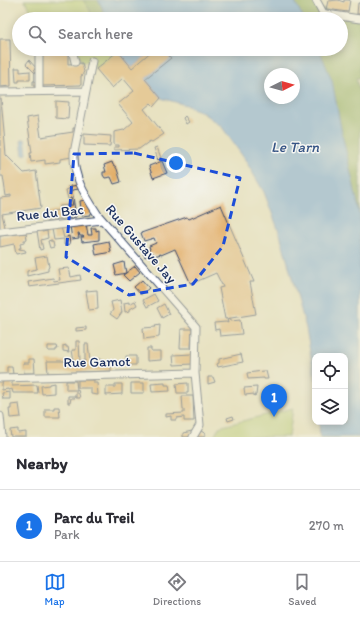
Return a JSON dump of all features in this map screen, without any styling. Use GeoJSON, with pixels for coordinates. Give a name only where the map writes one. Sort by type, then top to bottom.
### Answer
{"type":"FeatureCollection","features":[{"type":"Feature","properties":{"kind":"street"},"geometry":{"type":"LineString","coordinates":[[316,0],[322,12]]}},
{"type":"Feature","properties":{"kind":"street"},"geometry":{"type":"LineString","coordinates":[[348,17],[360,19]]}},
{"type":"Feature","properties":{"kind":"street"},"geometry":{"type":"LineString","coordinates":[[39,56],[40,91]]}},
{"type":"Feature","properties":{"kind":"street"},"geometry":{"type":"LineString","coordinates":[[74,56],[75,62]]}},
{"type":"Feature","properties":{"kind":"street","name":"Rue Gustave Jay"},"geometry":{"type":"LineString","coordinates":[[92,61],[74,153],[74,168],[76,176],[102,220],[196,327],[195,373],[200,425],[193,437]]}},
{"type":"Feature","properties":{"kind":"street"},"geometry":{"type":"LineString","coordinates":[[0,92],[86,91]]}},
{"type":"Feature","properties":{"kind":"street","name":"Rue du Bac"},"geometry":{"type":"LineString","coordinates":[[0,232],[102,220]]}},
{"type":"Feature","properties":{"kind":"street","name":"Rue Gamot"},"geometry":{"type":"LineString","coordinates":[[0,378],[195,373]]}},
{"type":"Feature","properties":{"kind":"street"},"geometry":{"type":"LineString","coordinates":[[0,416],[2,437]]}},
{"type":"Feature","properties":{"kind":"highlighted area"},"geometry":{"type":"Polygon","coordinates":[[[134,153],[240,178],[223,246],[193,284],[129,295],[66,257],[74,154],[134,153]]]}},
{"type":"Feature","properties":{"kind":"green space"},"geometry":{"type":"Polygon","coordinates":[[[24,0],[83,0],[90,12],[32,12],[24,0]]]}},
{"type":"Feature","properties":{"kind":"green space"},"geometry":{"type":"Polygon","coordinates":[[[83,0],[98,0],[103,12],[90,12],[83,0]]]}},
{"type":"Feature","properties":{"kind":"green space"},"geometry":{"type":"Polygon","coordinates":[[[294,0],[316,0],[321,9],[333,12],[300,12],[294,0]]]}},
{"type":"Feature","properties":{"kind":"green space"},"geometry":{"type":"Polygon","coordinates":[[[348,16],[360,19],[360,78],[356,78],[360,94],[360,214],[342,134],[332,81],[322,56],[348,56],[348,16]]]}},
{"type":"Feature","properties":{"kind":"green space"},"geometry":{"type":"Polygon","coordinates":[[[78,56],[112,56],[96,69],[92,61],[82,63],[78,56]]]}},
{"type":"Feature","properties":{"kind":"green space"},"geometry":{"type":"Polygon","coordinates":[[[293,408],[289,437],[214,437],[219,427],[293,408]]]}},
{"type":"Feature","properties":{"kind":"water"},"geometry":{"type":"Polygon","coordinates":[[[98,0],[294,0],[300,12],[103,12],[98,0]]]}},
{"type":"Feature","properties":{"kind":"water"},"geometry":{"type":"Polygon","coordinates":[[[122,56],[146,56],[132,68],[122,56]]]}},
{"type":"Feature","properties":{"kind":"water","name":"Le Tarn"},"geometry":{"type":"Polygon","coordinates":[[[169,56],[322,56],[332,81],[360,214],[360,437],[320,437],[319,425],[348,425],[348,353],[312,353],[312,363],[306,328],[280,234],[264,192],[244,158],[222,127],[203,113],[186,105],[161,98],[145,79],[171,58],[169,56]]]}},
{"type":"Feature","properties":{"kind":"water"},"geometry":{"type":"Polygon","coordinates":[[[25,139],[27,154],[23,155],[21,140],[25,139]]]}},
{"type":"Feature","properties":{"kind":"building"},"geometry":{"type":"Polygon","coordinates":[[[338,0],[344,2],[344,0],[350,0],[348,12],[326,9],[328,1],[338,0]]]}},
{"type":"Feature","properties":{"kind":"building"},"geometry":{"type":"Polygon","coordinates":[[[358,3],[360,3],[360,14],[357,14],[358,3]]]}},
{"type":"Feature","properties":{"kind":"building"},"geometry":{"type":"Polygon","coordinates":[[[0,39],[10,39],[11,86],[0,87],[0,39]]]}},
{"type":"Feature","properties":{"kind":"building"},"geometry":{"type":"Polygon","coordinates":[[[42,56],[68,56],[68,64],[82,63],[84,72],[81,76],[81,85],[41,86],[42,56]]]}},
{"type":"Feature","properties":{"kind":"building"},"geometry":{"type":"Polygon","coordinates":[[[112,56],[122,56],[132,68],[146,56],[169,56],[171,58],[145,79],[161,98],[154,106],[151,103],[144,109],[164,134],[152,142],[150,141],[139,149],[114,150],[114,147],[119,147],[119,145],[114,145],[114,132],[124,130],[133,122],[118,104],[134,91],[123,78],[112,88],[96,69],[112,56]]]}},
{"type":"Feature","properties":{"kind":"building"},"geometry":{"type":"Polygon","coordinates":[[[29,60],[36,68],[34,69],[37,72],[37,86],[33,86],[33,81],[35,81],[35,73],[26,64],[29,60]]]}},
{"type":"Feature","properties":{"kind":"building"},"geometry":{"type":"Polygon","coordinates":[[[15,68],[20,68],[20,72],[30,71],[30,80],[19,80],[19,82],[16,82],[15,68]]]}},
{"type":"Feature","properties":{"kind":"building"},"geometry":{"type":"Polygon","coordinates":[[[0,98],[6,155],[24,173],[36,171],[41,208],[2,214],[5,227],[0,228],[0,198],[11,197],[11,195],[6,196],[3,176],[0,176],[0,98]]]}},
{"type":"Feature","properties":{"kind":"building"},"geometry":{"type":"Polygon","coordinates":[[[56,101],[69,102],[68,119],[56,118],[56,101]]]}},
{"type":"Feature","properties":{"kind":"building"},"geometry":{"type":"Polygon","coordinates":[[[38,116],[41,137],[73,132],[73,128],[75,128],[72,157],[60,159],[60,162],[45,164],[45,160],[31,162],[30,153],[32,153],[27,118],[38,116]]]}},
{"type":"Feature","properties":{"kind":"building"},"geometry":{"type":"Polygon","coordinates":[[[185,116],[189,122],[186,124],[183,118],[185,116]]]}},
{"type":"Feature","properties":{"kind":"building"},"geometry":{"type":"Polygon","coordinates":[[[84,134],[111,136],[110,146],[84,145],[84,134]]]}},
{"type":"Feature","properties":{"kind":"building"},"geometry":{"type":"Polygon","coordinates":[[[157,147],[161,158],[158,160],[154,148],[157,147]]]}},
{"type":"Feature","properties":{"kind":"building"},"geometry":{"type":"Polygon","coordinates":[[[162,161],[167,173],[153,178],[149,166],[162,161]]]}},
{"type":"Feature","properties":{"kind":"building"},"geometry":{"type":"Polygon","coordinates":[[[112,162],[117,169],[121,182],[114,184],[111,177],[105,178],[103,175],[103,172],[106,172],[104,165],[112,162]]]}},
{"type":"Feature","properties":{"kind":"building"},"geometry":{"type":"Polygon","coordinates":[[[77,185],[79,189],[72,190],[76,217],[47,222],[46,212],[60,210],[60,206],[73,205],[71,198],[68,199],[66,190],[69,189],[67,187],[77,185]]]}},
{"type":"Feature","properties":{"kind":"building"},"geometry":{"type":"Polygon","coordinates":[[[85,200],[92,212],[90,215],[82,216],[80,201],[85,200]]]}},
{"type":"Feature","properties":{"kind":"building"},"geometry":{"type":"Polygon","coordinates":[[[221,205],[254,282],[250,282],[256,314],[225,319],[219,288],[223,287],[216,273],[191,284],[175,249],[161,255],[154,256],[153,253],[145,257],[143,253],[150,249],[149,246],[156,243],[154,238],[144,241],[141,233],[187,217],[189,219],[221,205]]]}},
{"type":"Feature","properties":{"kind":"building"},"geometry":{"type":"Polygon","coordinates":[[[86,224],[88,235],[92,235],[91,228],[96,228],[96,231],[99,230],[99,240],[82,242],[81,237],[84,237],[80,236],[79,233],[79,238],[72,239],[70,226],[86,224]]]}},
{"type":"Feature","properties":{"kind":"building"},"geometry":{"type":"Polygon","coordinates":[[[61,227],[64,238],[69,236],[70,244],[64,245],[64,239],[54,240],[52,229],[61,227]]]}},
{"type":"Feature","properties":{"kind":"building"},"geometry":{"type":"Polygon","coordinates":[[[42,230],[42,232],[47,231],[48,238],[41,240],[43,249],[40,250],[37,231],[42,230]]]}},
{"type":"Feature","properties":{"kind":"building"},"geometry":{"type":"Polygon","coordinates":[[[26,233],[27,240],[24,240],[24,243],[20,244],[21,248],[19,249],[25,250],[26,252],[16,254],[14,244],[0,247],[0,236],[26,233]]]}},
{"type":"Feature","properties":{"kind":"building"},"geometry":{"type":"Polygon","coordinates":[[[51,240],[54,247],[50,248],[48,241],[51,240]]]}},
{"type":"Feature","properties":{"kind":"building"},"geometry":{"type":"Polygon","coordinates":[[[109,241],[111,252],[96,255],[94,244],[109,241]]]}},
{"type":"Feature","properties":{"kind":"building"},"geometry":{"type":"Polygon","coordinates":[[[47,256],[49,267],[48,271],[27,276],[27,271],[37,269],[35,258],[47,256]]]}},
{"type":"Feature","properties":{"kind":"building"},"geometry":{"type":"Polygon","coordinates":[[[124,262],[126,273],[116,275],[114,265],[124,262]]]}},
{"type":"Feature","properties":{"kind":"building"},"geometry":{"type":"Polygon","coordinates":[[[135,266],[140,272],[129,281],[123,275],[135,266]]]}},
{"type":"Feature","properties":{"kind":"building"},"geometry":{"type":"Polygon","coordinates":[[[69,268],[71,277],[80,275],[81,280],[29,287],[28,282],[53,278],[54,281],[60,280],[58,269],[69,268]]]}},
{"type":"Feature","properties":{"kind":"building"},"geometry":{"type":"Polygon","coordinates":[[[142,280],[149,288],[141,295],[134,287],[142,280]]]}},
{"type":"Feature","properties":{"kind":"building"},"geometry":{"type":"Polygon","coordinates":[[[97,290],[98,309],[89,310],[86,291],[97,290]]]}},
{"type":"Feature","properties":{"kind":"building"},"geometry":{"type":"Polygon","coordinates":[[[154,294],[158,301],[147,307],[143,300],[154,294]]]}},
{"type":"Feature","properties":{"kind":"building"},"geometry":{"type":"Polygon","coordinates":[[[120,300],[122,312],[117,319],[110,314],[113,310],[111,302],[120,300]]]}},
{"type":"Feature","properties":{"kind":"building"},"geometry":{"type":"Polygon","coordinates":[[[135,301],[137,305],[130,309],[130,311],[125,312],[124,303],[129,302],[129,304],[135,301]]]}},
{"type":"Feature","properties":{"kind":"building"},"geometry":{"type":"Polygon","coordinates":[[[164,304],[169,314],[162,318],[157,308],[164,304]]]}},
{"type":"Feature","properties":{"kind":"building"},"geometry":{"type":"Polygon","coordinates":[[[227,319],[231,319],[231,321],[240,320],[242,334],[220,336],[219,329],[215,330],[214,323],[228,323],[227,319]]]}},
{"type":"Feature","properties":{"kind":"building"},"geometry":{"type":"Polygon","coordinates":[[[160,325],[159,337],[144,339],[143,328],[156,327],[155,326],[160,325]]]}},
{"type":"Feature","properties":{"kind":"building"},"geometry":{"type":"Polygon","coordinates":[[[86,327],[86,330],[76,331],[76,328],[86,327]]]}},
{"type":"Feature","properties":{"kind":"building"},"geometry":{"type":"Polygon","coordinates":[[[181,329],[192,329],[191,348],[180,348],[181,329]]]}},
{"type":"Feature","properties":{"kind":"building"},"geometry":{"type":"Polygon","coordinates":[[[76,341],[79,341],[80,361],[85,361],[85,344],[88,344],[90,362],[94,361],[94,359],[101,359],[101,367],[102,365],[111,366],[111,371],[48,373],[47,361],[66,361],[67,363],[74,362],[72,350],[76,350],[76,341]]]}},
{"type":"Feature","properties":{"kind":"building"},"geometry":{"type":"Polygon","coordinates":[[[66,345],[69,352],[63,351],[63,346],[66,345]]]}},
{"type":"Feature","properties":{"kind":"building"},"geometry":{"type":"Polygon","coordinates":[[[48,346],[57,346],[58,349],[56,349],[56,351],[48,351],[48,346]]]}},
{"type":"Feature","properties":{"kind":"building"},"geometry":{"type":"Polygon","coordinates":[[[147,348],[151,348],[151,351],[161,351],[161,360],[147,361],[147,348]]]}},
{"type":"Feature","properties":{"kind":"building"},"geometry":{"type":"Polygon","coordinates":[[[192,354],[192,364],[174,365],[173,355],[192,354]]]}},
{"type":"Feature","properties":{"kind":"building"},"geometry":{"type":"Polygon","coordinates":[[[241,354],[243,362],[218,367],[217,364],[219,363],[219,359],[241,354]]]}},
{"type":"Feature","properties":{"kind":"building"},"geometry":{"type":"Polygon","coordinates":[[[126,356],[136,356],[136,365],[126,365],[126,356]]]}},
{"type":"Feature","properties":{"kind":"building"},"geometry":{"type":"Polygon","coordinates":[[[29,359],[34,359],[35,373],[24,373],[23,363],[29,363],[29,359]]]}},
{"type":"Feature","properties":{"kind":"building"},"geometry":{"type":"Polygon","coordinates":[[[7,367],[12,367],[13,374],[7,374],[7,367]]]}},
{"type":"Feature","properties":{"kind":"building"},"geometry":{"type":"Polygon","coordinates":[[[266,371],[268,379],[248,379],[247,373],[266,371]]]}},
{"type":"Feature","properties":{"kind":"building"},"geometry":{"type":"Polygon","coordinates":[[[208,377],[213,377],[215,382],[208,384],[208,377]]]}},
{"type":"Feature","properties":{"kind":"building"},"geometry":{"type":"Polygon","coordinates":[[[4,380],[12,380],[12,386],[37,385],[38,393],[13,393],[12,389],[2,390],[4,380]]]}},
{"type":"Feature","properties":{"kind":"building"},"geometry":{"type":"Polygon","coordinates":[[[78,380],[94,380],[94,383],[97,383],[98,395],[91,394],[91,388],[78,388],[78,380]]]}},
{"type":"Feature","properties":{"kind":"building"},"geometry":{"type":"Polygon","coordinates":[[[66,381],[76,381],[77,390],[66,390],[66,381]]]}},
{"type":"Feature","properties":{"kind":"building"},"geometry":{"type":"Polygon","coordinates":[[[54,383],[54,393],[42,394],[41,386],[54,383]]]}},
{"type":"Feature","properties":{"kind":"building"},"geometry":{"type":"Polygon","coordinates":[[[131,383],[144,383],[144,393],[131,393],[131,383]]]}},
{"type":"Feature","properties":{"kind":"building"},"geometry":{"type":"Polygon","coordinates":[[[165,383],[165,385],[169,385],[170,391],[152,392],[151,384],[165,383]]]}},
{"type":"Feature","properties":{"kind":"building"},"geometry":{"type":"Polygon","coordinates":[[[188,383],[188,393],[177,393],[176,384],[188,383]]]}},
{"type":"Feature","properties":{"kind":"building"},"geometry":{"type":"Polygon","coordinates":[[[115,384],[122,384],[122,394],[106,395],[106,387],[115,387],[115,384]]]}},
{"type":"Feature","properties":{"kind":"building"},"geometry":{"type":"Polygon","coordinates":[[[257,387],[256,395],[245,395],[244,388],[257,387]]]}},
{"type":"Feature","properties":{"kind":"building"},"geometry":{"type":"Polygon","coordinates":[[[78,390],[80,398],[76,398],[76,391],[78,390]]]}},
{"type":"Feature","properties":{"kind":"building"},"geometry":{"type":"Polygon","coordinates":[[[10,392],[10,399],[3,399],[2,393],[10,392]]]}},
{"type":"Feature","properties":{"kind":"building"},"geometry":{"type":"Polygon","coordinates":[[[68,396],[75,396],[75,398],[71,398],[70,403],[68,403],[68,396]]]}},
{"type":"Feature","properties":{"kind":"building"},"geometry":{"type":"Polygon","coordinates":[[[182,396],[193,396],[194,421],[184,421],[184,417],[171,420],[171,416],[166,417],[166,414],[184,413],[182,396]]]}},
{"type":"Feature","properties":{"kind":"building"},"geometry":{"type":"Polygon","coordinates":[[[19,404],[21,417],[10,418],[9,409],[11,409],[11,405],[19,404]]]}},
{"type":"Feature","properties":{"kind":"building"},"geometry":{"type":"Polygon","coordinates":[[[54,407],[59,407],[60,417],[45,417],[45,409],[54,409],[54,407]]]}},
{"type":"Feature","properties":{"kind":"building"},"geometry":{"type":"Polygon","coordinates":[[[233,416],[234,419],[228,421],[227,418],[233,416]]]}},
{"type":"Feature","properties":{"kind":"building"},"geometry":{"type":"Polygon","coordinates":[[[18,429],[18,433],[26,432],[26,437],[11,437],[10,430],[18,429]]]}},
{"type":"Feature","properties":{"kind":"building"},"geometry":{"type":"Polygon","coordinates":[[[192,431],[190,437],[183,437],[183,433],[192,431]]]}},
{"type":"Feature","properties":{"kind":"building"},"geometry":{"type":"Polygon","coordinates":[[[201,431],[206,434],[204,437],[197,437],[201,431]]]}},
{"type":"Feature","properties":{"kind":"place","name":"Parc du Treil"},"geometry":{"type":"Point","coordinates":[274,417]}}]}
